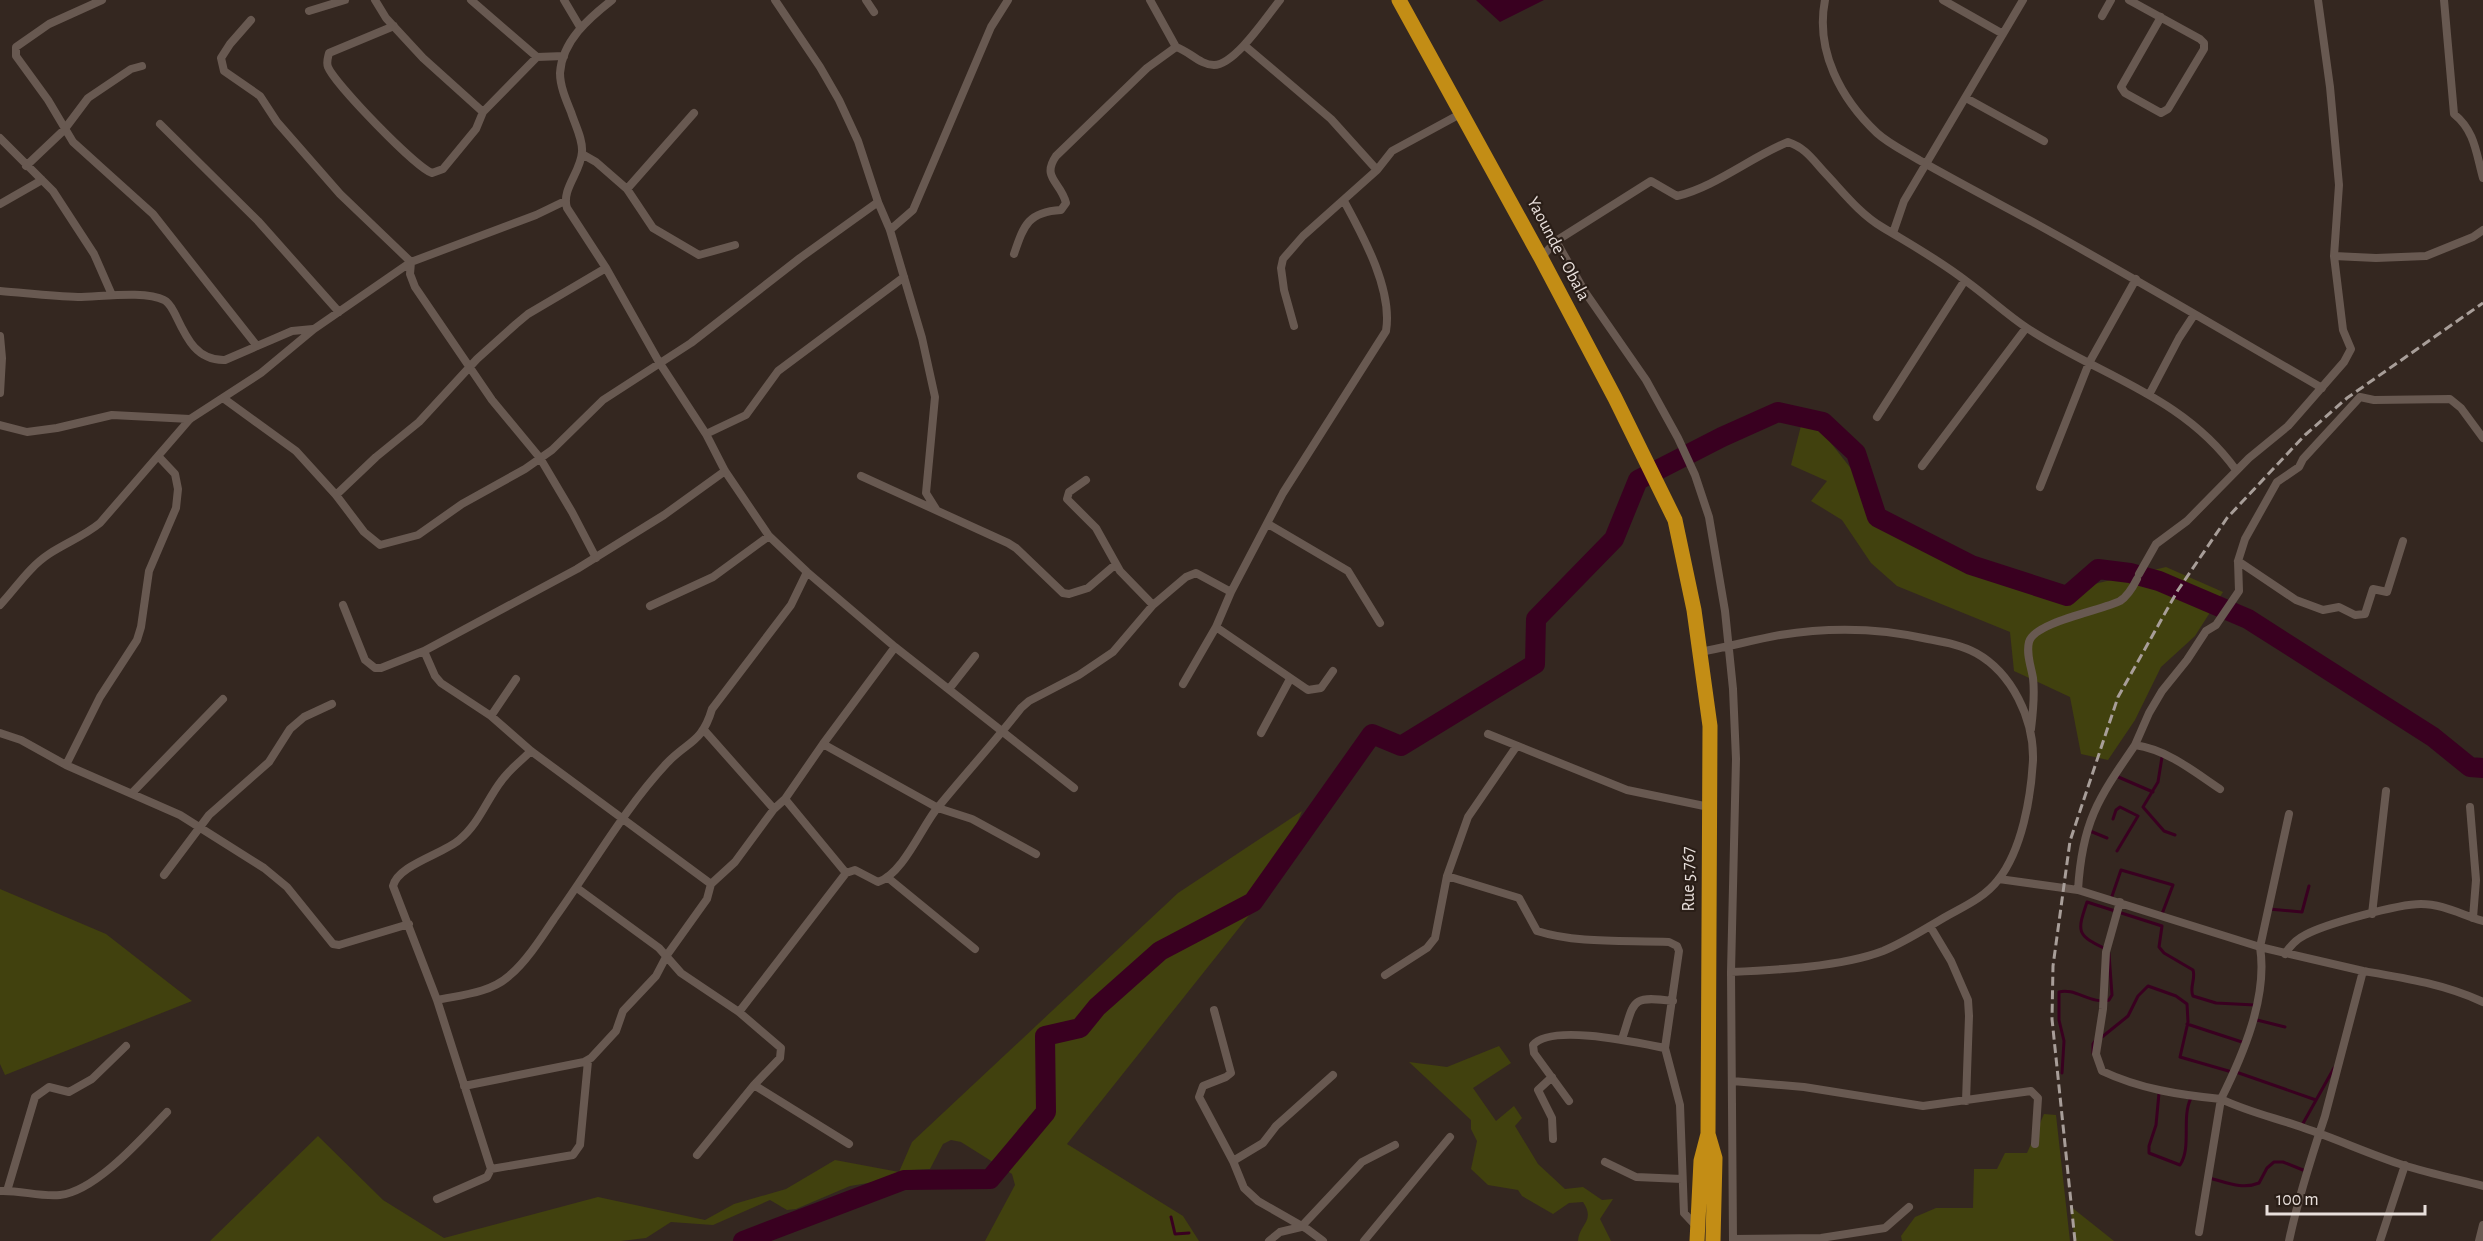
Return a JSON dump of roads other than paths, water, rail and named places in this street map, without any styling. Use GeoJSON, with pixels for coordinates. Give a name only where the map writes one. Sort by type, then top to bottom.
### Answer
{"type":"FeatureCollection","features":[{"type":"Feature","properties":{"kind":"highway","name":"Yaounde - Obala"},"geometry":{"type":"LineString","coordinates":[[1400,0],[1541,258],[1615,398],[1675,520]]}},
{"type":"Feature","properties":{"kind":"highway","name":"Rue 5.767"},"geometry":{"type":"LineString","coordinates":[[1675,520],[1694,610],[1710,726],[1708,1134],[1715,1158],[1713,1241]]}},
{"type":"Feature","properties":{"kind":"highway"},"geometry":{"type":"LineString","coordinates":[[1698,1234],[1701,1161],[1708,1134]]}},
{"type":"Feature","properties":{"kind":"street"},"geometry":{"type":"LineString","coordinates":[[102,0],[49,24],[16,47],[15,56],[48,100],[64,130],[153,214],[257,346]]}},
{"type":"Feature","properties":{"kind":"street"},"geometry":{"type":"LineString","coordinates":[[309,11],[345,0]]}},
{"type":"Feature","properties":{"kind":"street"},"geometry":{"type":"LineString","coordinates":[[375,0],[394,26],[423,58],[483,112]]}},
{"type":"Feature","properties":{"kind":"street"},"geometry":{"type":"LineString","coordinates":[[471,0],[537,57],[564,56]]}},
{"type":"Feature","properties":{"kind":"street"},"geometry":{"type":"LineString","coordinates":[[564,0],[580,27]]}},
{"type":"Feature","properties":{"kind":"street"},"geometry":{"type":"LineString","coordinates":[[0,605],[48,555],[88,533],[100,523],[159,457],[190,418],[261,373],[314,329],[411,262],[536,215],[565,201],[582,153],[582,142],[564,93],[560,73],[564,56],[580,27],[612,0]]}},
{"type":"Feature","properties":{"kind":"street"},"geometry":{"type":"LineString","coordinates":[[775,0],[839,100],[858,141],[878,202],[890,230],[922,338],[935,397],[926,493],[936,509]]}},
{"type":"Feature","properties":{"kind":"street"},"geometry":{"type":"LineString","coordinates":[[866,0],[874,12]]}},
{"type":"Feature","properties":{"kind":"street"},"geometry":{"type":"LineString","coordinates":[[1150,0],[1176,47],[1205,63],[1215,65],[1224,63],[1244,45],[1280,0]]}},
{"type":"Feature","properties":{"kind":"street"},"geometry":{"type":"LineString","coordinates":[[1825,0],[1822,19],[1825,49],[1833,72],[1846,96],[1879,135],[1927,164],[2136,279],[2322,388]]}},
{"type":"Feature","properties":{"kind":"street"},"geometry":{"type":"LineString","coordinates":[[1943,0],[2003,34]]}},
{"type":"Feature","properties":{"kind":"street"},"geometry":{"type":"LineString","coordinates":[[1893,233],[1904,201],[2023,0]]}},
{"type":"Feature","properties":{"kind":"street"},"geometry":{"type":"LineString","coordinates":[[2102,16],[2111,0]]}},
{"type":"Feature","properties":{"kind":"street"},"geometry":{"type":"LineString","coordinates":[[2129,0],[2161,17],[2204,43],[2204,49],[2168,109],[2161,113],[2125,93],[2121,87],[2161,17]]}},
{"type":"Feature","properties":{"kind":"street"},"geometry":{"type":"LineString","coordinates":[[1731,972],[1813,965],[1862,957],[1900,943],[1982,896],[1999,879],[2016,844],[2029,802],[2033,754],[2031,730],[2033,680],[2028,656],[2029,639],[2035,632],[2119,601],[2133,587],[2156,544],[2201,509],[2236,470],[2288,426],[2344,362],[2351,349],[2343,330],[2334,256],[2339,185],[2330,87],[2318,0]]}},
{"type":"Feature","properties":{"kind":"street"},"geometry":{"type":"LineString","coordinates":[[2444,0],[2454,114],[2466,124],[2471,133],[2483,178]]}},
{"type":"Feature","properties":{"kind":"street"},"geometry":{"type":"LineString","coordinates":[[890,230],[913,210],[992,27],[1006,1]]}},
{"type":"Feature","properties":{"kind":"street"},"geometry":{"type":"LineString","coordinates":[[251,20],[221,58],[224,70],[260,96],[277,122],[340,194],[411,262]]}},
{"type":"Feature","properties":{"kind":"street"},"geometry":{"type":"LineString","coordinates":[[394,26],[329,53],[327,61],[329,69],[355,104],[428,172],[432,173],[443,169],[476,129],[483,112],[537,57]]}},
{"type":"Feature","properties":{"kind":"street"},"geometry":{"type":"LineString","coordinates":[[1244,45],[1331,119],[1377,170]]}},
{"type":"Feature","properties":{"kind":"street"},"geometry":{"type":"LineString","coordinates":[[1014,254],[1024,224],[1044,211],[1061,210],[1066,203],[1049,173],[1050,165],[1056,156],[1147,69],[1176,47]]}},
{"type":"Feature","properties":{"kind":"street"},"geometry":{"type":"LineString","coordinates":[[26,166],[64,130],[88,98],[131,69],[142,66]]}},
{"type":"Feature","properties":{"kind":"street"},"geometry":{"type":"LineString","coordinates":[[1966,98],[2044,141]]}},
{"type":"Feature","properties":{"kind":"street"},"geometry":{"type":"LineString","coordinates":[[1294,326],[1284,290],[1281,268],[1283,259],[1303,236],[1377,170],[1392,151],[1462,112]]}},
{"type":"Feature","properties":{"kind":"street"},"geometry":{"type":"LineString","coordinates":[[627,189],[694,113]]}},
{"type":"Feature","properties":{"kind":"street"},"geometry":{"type":"LineString","coordinates":[[160,123],[258,221],[339,312]]}},
{"type":"Feature","properties":{"kind":"street"},"geometry":{"type":"LineString","coordinates":[[0,138],[42,180],[63,205],[94,254],[112,295]]}},
{"type":"Feature","properties":{"kind":"street"},"geometry":{"type":"LineString","coordinates":[[1541,258],[1556,241],[1652,182],[1677,196],[1696,191],[1763,153],[1788,142],[1807,152],[1871,220],[1965,280],[2026,328],[2070,354],[2150,393],[2170,406],[2223,452],[2236,470]]}},
{"type":"Feature","properties":{"kind":"street"},"geometry":{"type":"LineString","coordinates":[[582,153],[627,189],[653,228],[694,253],[706,254],[735,245]]}},
{"type":"Feature","properties":{"kind":"street"},"geometry":{"type":"LineString","coordinates":[[0,204],[42,180]]}},
{"type":"Feature","properties":{"kind":"street"},"geometry":{"type":"LineString","coordinates":[[565,201],[659,362],[706,434],[725,471],[769,536],[807,572],[895,647],[1074,789]]}},
{"type":"Feature","properties":{"kind":"street"},"geometry":{"type":"LineString","coordinates":[[1183,684],[1216,627],[1231,592],[1296,471],[1386,331],[1387,315],[1380,280],[1362,233],[1344,201]]}},
{"type":"Feature","properties":{"kind":"street"},"geometry":{"type":"LineString","coordinates":[[223,398],[296,451],[336,495],[364,532],[380,545],[418,535],[462,504],[525,469],[552,450],[603,400],[691,343],[800,258],[878,202]]}},
{"type":"Feature","properties":{"kind":"street"},"geometry":{"type":"LineString","coordinates":[[2334,256],[2376,258],[2426,256],[2473,237],[2483,230]]}},
{"type":"Feature","properties":{"kind":"street"},"geometry":{"type":"LineString","coordinates":[[1556,241],[1585,292],[1646,380],[1678,438],[1695,475],[1709,518],[1729,647],[1736,759],[1731,972],[1733,1240],[1821,1238],[1885,1228],[1909,1207]]}},
{"type":"Feature","properties":{"kind":"street"},"geometry":{"type":"LineString","coordinates":[[411,262],[410,274],[416,287],[470,367],[540,458],[596,558]]}},
{"type":"Feature","properties":{"kind":"street"},"geometry":{"type":"LineString","coordinates":[[336,495],[376,457],[419,422],[470,367],[528,314],[606,268]]}},
{"type":"Feature","properties":{"kind":"street"},"geometry":{"type":"LineString","coordinates":[[706,434],[746,415],[778,371],[904,277]]}},
{"type":"Feature","properties":{"kind":"street"},"geometry":{"type":"LineString","coordinates":[[2040,487],[2089,363],[2136,279]]}},
{"type":"Feature","properties":{"kind":"street"},"geometry":{"type":"LineString","coordinates":[[1877,417],[1965,280]]}},
{"type":"Feature","properties":{"kind":"street"},"geometry":{"type":"LineString","coordinates":[[0,291],[80,297],[150,296],[166,300],[189,343],[207,358],[225,360],[292,331],[314,329]]}},
{"type":"Feature","properties":{"kind":"street"},"geometry":{"type":"LineString","coordinates":[[2150,393],[2194,315]]}},
{"type":"Feature","properties":{"kind":"street"},"geometry":{"type":"LineString","coordinates":[[1922,466],[2026,328]]}},
{"type":"Feature","properties":{"kind":"street"},"geometry":{"type":"LineString","coordinates":[[0,336],[2,358],[0,393]]}},
{"type":"Feature","properties":{"kind":"street"},"geometry":{"type":"LineString","coordinates":[[2078,890],[2081,851],[2094,808],[2135,745],[2149,712],[2162,692],[2206,631],[2216,625],[2239,591],[2238,561],[2245,539],[2277,482],[2299,467],[2303,459],[2360,397],[2374,400],[2450,399],[2461,408],[2483,438]]}},
{"type":"Feature","properties":{"kind":"street"},"geometry":{"type":"LineString","coordinates":[[0,425],[27,432],[57,428],[112,415],[190,418]]}},
{"type":"Feature","properties":{"kind":"street"},"geometry":{"type":"LineString","coordinates":[[66,765],[100,697],[137,640],[141,627],[148,571],[176,508],[178,489],[175,474],[159,457]]}},
{"type":"Feature","properties":{"kind":"street"},"geometry":{"type":"LineString","coordinates":[[343,604],[369,666],[381,668],[424,651],[596,558],[664,515],[725,471]]}},
{"type":"Feature","properties":{"kind":"street"},"geometry":{"type":"LineString","coordinates":[[861,476],[1016,548],[1063,593],[1069,594],[1088,588],[1116,564]]}},
{"type":"Feature","properties":{"kind":"street"},"geometry":{"type":"LineString","coordinates":[[1086,480],[1069,492],[1067,499],[1096,528],[1123,575],[1153,604]]}},
{"type":"Feature","properties":{"kind":"street"},"geometry":{"type":"LineString","coordinates":[[1268,524],[1348,571],[1380,622]]}},
{"type":"Feature","properties":{"kind":"street"},"geometry":{"type":"LineString","coordinates":[[650,606],[713,577],[769,536]]}},
{"type":"Feature","properties":{"kind":"street"},"geometry":{"type":"LineString","coordinates":[[2238,561],[2296,600],[2323,610],[2339,607],[2355,615],[2365,614],[2373,589],[2387,592],[2403,541]]}},
{"type":"Feature","properties":{"kind":"street"},"geometry":{"type":"LineString","coordinates":[[437,1000],[493,987],[512,975],[577,888],[623,820],[667,763],[695,742],[704,730],[712,709],[791,605],[807,572]]}},
{"type":"Feature","properties":{"kind":"street"},"geometry":{"type":"LineString","coordinates":[[738,1012],[846,876],[855,870],[878,882],[888,877],[913,846],[938,808],[1029,701],[1088,670],[1113,652],[1153,604],[1191,574],[1196,573],[1231,592]]}},
{"type":"Feature","properties":{"kind":"street"},"geometry":{"type":"LineString","coordinates":[[1216,627],[1290,679],[1313,691],[1321,688],[1333,671]]}},
{"type":"Feature","properties":{"kind":"street"},"geometry":{"type":"LineString","coordinates":[[1700,651],[1781,635],[1858,630],[1906,634],[1950,644],[1975,652],[2006,679],[2018,699],[2031,730]]}},
{"type":"Feature","properties":{"kind":"street"},"geometry":{"type":"LineString","coordinates":[[464,1086],[588,1061],[616,1031],[623,1011],[656,976],[667,955],[707,898],[711,884],[735,862],[774,809],[785,799],[895,647]]}},
{"type":"Feature","properties":{"kind":"street"},"geometry":{"type":"LineString","coordinates":[[424,651],[435,676],[441,683],[491,716],[531,751],[711,884]]}},
{"type":"Feature","properties":{"kind":"street"},"geometry":{"type":"LineString","coordinates":[[949,689],[975,656]]}},
{"type":"Feature","properties":{"kind":"street"},"geometry":{"type":"LineString","coordinates":[[491,716],[516,679]]}},
{"type":"Feature","properties":{"kind":"street"},"geometry":{"type":"LineString","coordinates":[[1261,733],[1290,679]]}},
{"type":"Feature","properties":{"kind":"street"},"geometry":{"type":"LineString","coordinates":[[132,793],[223,699]]}},
{"type":"Feature","properties":{"kind":"street"},"geometry":{"type":"LineString","coordinates":[[164,875],[209,815],[269,762],[290,729],[303,717],[332,704]]}},
{"type":"Feature","properties":{"kind":"street"},"geometry":{"type":"LineString","coordinates":[[704,730],[774,809]]}},
{"type":"Feature","properties":{"kind":"street"},"geometry":{"type":"LineString","coordinates":[[0,733],[21,740],[66,765],[180,815],[264,868],[287,887],[333,944],[339,945],[409,924]]}},
{"type":"Feature","properties":{"kind":"street"},"geometry":{"type":"LineString","coordinates":[[1488,734],[1627,790],[1709,807]]}},
{"type":"Feature","properties":{"kind":"street"},"geometry":{"type":"LineString","coordinates":[[823,744],[938,808],[972,819],[1036,855]]}},
{"type":"Feature","properties":{"kind":"street"},"geometry":{"type":"LineString","coordinates":[[2135,745],[2149,747],[2168,755],[2220,789]]}},
{"type":"Feature","properties":{"kind":"street"},"geometry":{"type":"LineString","coordinates":[[1385,975],[1427,948],[1436,938],[1447,876],[1468,817],[1516,747]]}},
{"type":"Feature","properties":{"kind":"street"},"geometry":{"type":"LineString","coordinates":[[437,1199],[487,1177],[491,1169],[437,1000],[393,886],[395,878],[459,840],[471,828],[502,780],[531,751]]}},
{"type":"Feature","properties":{"kind":"street"},"geometry":{"type":"LineString","coordinates":[[2372,914],[2386,791]]}},
{"type":"Feature","properties":{"kind":"street"},"geometry":{"type":"LineString","coordinates":[[785,799],[846,876]]}},
{"type":"Feature","properties":{"kind":"street"},"geometry":{"type":"LineString","coordinates":[[2470,807],[2476,879],[2473,918]]}},
{"type":"Feature","properties":{"kind":"street"},"geometry":{"type":"LineString","coordinates":[[2199,1232],[2221,1099],[2246,1043],[2260,988],[2263,964],[2260,947],[2289,814]]}},
{"type":"Feature","properties":{"kind":"street"},"geometry":{"type":"LineString","coordinates":[[1447,876],[1519,898],[1537,931],[1547,934],[1674,943],[1679,951],[1665,1048],[1680,1105],[1684,1213],[1698,1234]]}},
{"type":"Feature","properties":{"kind":"street"},"geometry":{"type":"LineString","coordinates":[[888,877],[975,950]]}},
{"type":"Feature","properties":{"kind":"street"},"geometry":{"type":"LineString","coordinates":[[1999,879],[2078,890],[2285,954],[2422,981],[2483,1002]]}},
{"type":"Feature","properties":{"kind":"street"},"geometry":{"type":"LineString","coordinates":[[577,888],[667,955],[681,974],[738,1012],[781,1048],[780,1058],[754,1085],[697,1155]]}},
{"type":"Feature","properties":{"kind":"street"},"geometry":{"type":"LineString","coordinates":[[2120,902],[2106,952],[2103,1009],[2096,1054],[2102,1071],[2152,1089],[2221,1099],[2259,1115],[2404,1165],[2483,1186]]}},
{"type":"Feature","properties":{"kind":"street"},"geometry":{"type":"LineString","coordinates":[[2285,954],[2290,946],[2306,934],[2372,914],[2422,904],[2448,909],[2483,921]]}},
{"type":"Feature","properties":{"kind":"street"},"geometry":{"type":"LineString","coordinates":[[1930,926],[1951,961],[1968,1000],[1970,1016],[1966,1101]]}},
{"type":"Feature","properties":{"kind":"street"},"geometry":{"type":"LineString","coordinates":[[2289,1241],[2362,971]]}},
{"type":"Feature","properties":{"kind":"street"},"geometry":{"type":"LineString","coordinates":[[1622,1039],[1634,1004],[1639,999],[1647,997],[1673,1000]]}},
{"type":"Feature","properties":{"kind":"street"},"geometry":{"type":"LineString","coordinates":[[1214,1010],[1231,1073],[1227,1077],[1203,1086],[1199,1097],[1233,1161],[1244,1188],[1251,1195],[1323,1241]]}},
{"type":"Feature","properties":{"kind":"street"},"geometry":{"type":"LineString","coordinates":[[1569,1101],[1533,1050],[1533,1045],[1540,1039],[1583,1034],[1665,1048]]}},
{"type":"Feature","properties":{"kind":"street"},"geometry":{"type":"LineString","coordinates":[[126,1046],[93,1079],[69,1092],[49,1087],[35,1097],[3,1191],[57,1195],[75,1192],[119,1161],[167,1112]]}},
{"type":"Feature","properties":{"kind":"street"},"geometry":{"type":"LineString","coordinates":[[491,1169],[573,1155],[580,1145],[588,1061]]}},
{"type":"Feature","properties":{"kind":"street"},"geometry":{"type":"LineString","coordinates":[[1233,1161],[1263,1143],[1276,1126],[1333,1075]]}},
{"type":"Feature","properties":{"kind":"street"},"geometry":{"type":"LineString","coordinates":[[1552,1077],[1539,1088],[1538,1093],[1552,1118],[1553,1139]]}},
{"type":"Feature","properties":{"kind":"street"},"geometry":{"type":"LineString","coordinates":[[1732,1082],[1815,1088],[1923,1106],[2010,1093],[2035,1092],[2038,1098],[2035,1144]]}},
{"type":"Feature","properties":{"kind":"street"},"geometry":{"type":"LineString","coordinates":[[754,1085],[849,1144]]}},
{"type":"Feature","properties":{"kind":"street"},"geometry":{"type":"LineString","coordinates":[[1364,1241],[1450,1137]]}},
{"type":"Feature","properties":{"kind":"street"},"geometry":{"type":"LineString","coordinates":[[1269,1241],[1280,1232],[1301,1227],[1362,1162],[1395,1145]]}},
{"type":"Feature","properties":{"kind":"street"},"geometry":{"type":"LineString","coordinates":[[1605,1162],[1636,1177],[1682,1179]]}},
{"type":"Feature","properties":{"kind":"street"},"geometry":{"type":"LineString","coordinates":[[2380,1241],[2404,1165]]}},
{"type":"Feature","properties":{"kind":"street"},"geometry":{"type":"LineString","coordinates":[[2478,1241],[2483,1225]]}},
{"type":"Feature","properties":{"kind":"waterway"},"geometry":{"type":"LineString","coordinates":[[743,1241],[904,1180],[990,1179],[1046,1112],[1045,1036],[1080,1028],[1097,1007],[1160,951],[1253,902],[1372,734],[1401,746],[1535,664],[1536,619],[1614,539],[1638,480],[1722,437],[1778,412],[1823,422],[1856,453],[1877,517],[1971,565],[2067,596],[2098,569],[2130,573],[2159,581],[2248,619],[2433,737],[2470,767],[2483,768]]}},
{"type":"Feature","properties":{"kind":"waterway"},"geometry":{"type":"LineString","coordinates":[[2162,757],[2158,782],[2143,807],[2164,831],[2175,835]]}},
{"type":"Feature","properties":{"kind":"waterway"},"geometry":{"type":"LineString","coordinates":[[2116,776],[2153,792]]}},
{"type":"Feature","properties":{"kind":"waterway"},"geometry":{"type":"LineString","coordinates":[[2113,819],[2116,810],[2120,807],[2138,816],[2117,851]]}},
{"type":"Feature","properties":{"kind":"waterway"},"geometry":{"type":"LineString","coordinates":[[2090,831],[2107,838]]}},
{"type":"Feature","properties":{"kind":"waterway"},"geometry":{"type":"LineString","coordinates":[[2111,899],[2121,870],[2173,885],[2162,914]]}},
{"type":"Feature","properties":{"kind":"waterway"},"geometry":{"type":"LineString","coordinates":[[2269,909],[2302,912],[2309,886]]}},
{"type":"Feature","properties":{"kind":"waterway"},"geometry":{"type":"LineString","coordinates":[[2106,949],[2084,936],[2081,926],[2087,902],[2162,926],[2159,947],[2164,953],[2193,970],[2193,996],[2216,1003],[2255,1005]]}},
{"type":"Feature","properties":{"kind":"waterway"},"geometry":{"type":"LineString","coordinates":[[2062,1073],[2064,1041],[2059,1020],[2059,992],[2071,992],[2096,1000],[2109,1000],[2112,995],[2109,954]]}},
{"type":"Feature","properties":{"kind":"waterway"},"geometry":{"type":"LineString","coordinates":[[2102,1037],[2128,1016],[2138,996],[2148,986],[2176,996],[2187,1004],[2188,1022],[2180,1057],[2232,1072]]}},
{"type":"Feature","properties":{"kind":"waterway"},"geometry":{"type":"LineString","coordinates":[[2257,1020],[2285,1027]]}},
{"type":"Feature","properties":{"kind":"waterway"},"geometry":{"type":"LineString","coordinates":[[2187,1024],[2245,1043]]}},
{"type":"Feature","properties":{"kind":"waterway"},"geometry":{"type":"LineString","coordinates":[[2093,1053],[2093,1044],[2096,1040]]}},
{"type":"Feature","properties":{"kind":"waterway"},"geometry":{"type":"LineString","coordinates":[[2301,1127],[2334,1068]]}},
{"type":"Feature","properties":{"kind":"waterway"},"geometry":{"type":"LineString","coordinates":[[2236,1072],[2316,1100]]}},
{"type":"Feature","properties":{"kind":"waterway"},"geometry":{"type":"LineString","coordinates":[[2159,1093],[2156,1125],[2149,1153],[2180,1165],[2184,1158],[2187,1114],[2191,1098]]}},
{"type":"Feature","properties":{"kind":"waterway"},"geometry":{"type":"LineString","coordinates":[[2209,1178],[2246,1186],[2259,1183],[2267,1168],[2274,1162],[2283,1162],[2303,1170]]}},
{"type":"Feature","properties":{"kind":"waterway"},"geometry":{"type":"LineString","coordinates":[[1171,1217],[1175,1234],[1189,1233]]}},
{"type":"Feature","properties":{"kind":"railway"},"geometry":{"type":"LineString","coordinates":[[2075,1241],[2052,1019],[2053,966],[2070,841],[2118,697],[2178,590],[2227,518],[2305,435],[2347,398],[2483,303]]}}]}
